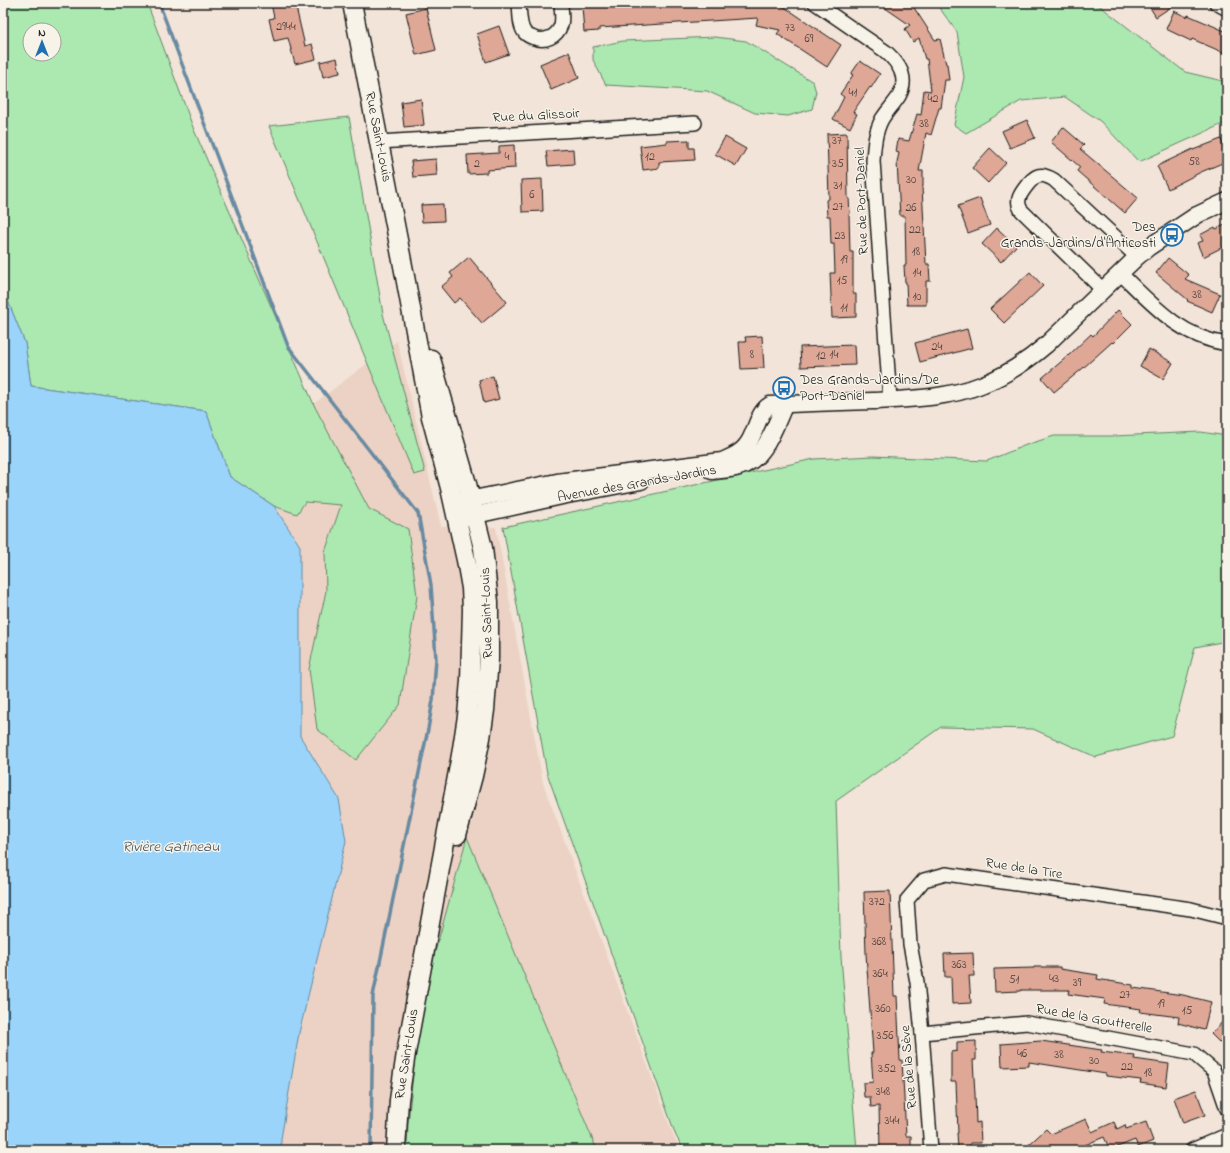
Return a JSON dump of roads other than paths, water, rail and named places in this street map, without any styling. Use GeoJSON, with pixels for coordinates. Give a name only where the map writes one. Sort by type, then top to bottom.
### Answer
{"type":"FeatureCollection","features":[{"type":"Feature","properties":{"kind":"main road","name":"Rue Saint-Louis"},"geometry":{"type":"LineString","coordinates":[[352,3],[431,417],[466,560],[471,588],[472,609],[470,687],[467,716],[402,1078],[396,1150]]}},
{"type":"Feature","properties":{"kind":"main road","name":"Rue Saint-Louis"},"geometry":{"type":"LineString","coordinates":[[404,270],[449,422],[483,548],[489,602],[489,660],[481,738],[473,776],[423,959]]}},
{"type":"Feature","properties":{"kind":"street"},"geometry":{"type":"LineString","coordinates":[[519,3],[520,24],[525,33],[529,36],[543,40],[550,38],[559,31],[562,23],[561,3]]}},
{"type":"Feature","properties":{"kind":"street","name":"Rue de Port-Daniel"},"geometry":{"type":"LineString","coordinates":[[815,3],[885,51],[895,60],[903,77],[903,87],[899,96],[882,119],[877,130],[873,161],[890,400]]}},
{"type":"Feature","properties":{"kind":"street"},"geometry":{"type":"LineString","coordinates":[[1216,3],[1227,9]]}},
{"type":"Feature","properties":{"kind":"street","name":"Rue du Glissoir"},"geometry":{"type":"LineString","coordinates":[[379,142],[695,123]]}},
{"type":"Feature","properties":{"kind":"street"},"geometry":{"type":"LineString","coordinates":[[1103,290],[1021,210],[1019,206],[1020,196],[1034,178],[1043,176],[1054,180],[1137,257]]}},
{"type":"Feature","properties":{"kind":"street","name":"Avenue des Grands-Jardins"},"geometry":{"type":"LineString","coordinates":[[455,511],[562,496],[655,479],[740,467],[751,462],[767,443],[784,404],[932,397],[952,394],[981,386],[1030,359],[1137,257],[1160,239],[1197,215],[1227,201]]}},
{"type":"Feature","properties":{"kind":"street"},"geometry":{"type":"LineString","coordinates":[[1120,273],[1165,316],[1178,325],[1189,332],[1212,341],[1227,344]]}},
{"type":"Feature","properties":{"kind":"street","name":"Rue de la Tire"},"geometry":{"type":"LineString","coordinates":[[917,982],[910,944],[907,900],[924,880],[946,874],[1191,910],[1227,918]]}},
{"type":"Feature","properties":{"kind":"street","name":"Rue de la Sève"},"geometry":{"type":"LineString","coordinates":[[917,982],[931,1150]]}},
{"type":"Feature","properties":{"kind":"street","name":"Rue de la Goutterelle"},"geometry":{"type":"LineString","coordinates":[[922,1034],[1027,1023],[1194,1054],[1214,1071],[1227,1108]]}},
{"type":"Feature","properties":{"kind":"street"},"geometry":{"type":"LineString","coordinates":[[1192,1150],[1227,1135]]}},
{"type":"Feature","properties":{"kind":"water","name":"Rivière Gatineau"},"geometry":{"type":"Polygon","coordinates":[[[3,289],[25,343],[31,386],[206,411],[230,477],[274,506],[300,546],[300,736],[339,799],[346,841],[299,1033],[281,1139],[281,1150],[3,1150],[3,289]]]}},
{"type":"Feature","properties":{"kind":"waterway"},"geometry":{"type":"LineString","coordinates":[[159,3],[288,346],[418,513],[431,585],[436,659],[433,700],[373,996],[371,1150]]}},
{"type":"Feature","properties":{"kind":"place","name":"Des Grands-Jardins/d'Anticosti"},"geometry":{"type":"Point","coordinates":[1172,235]}},
{"type":"Feature","properties":{"kind":"place","name":"Des Grands-Jardins/De Port-Daniel"},"geometry":{"type":"Point","coordinates":[784,388]}}]}
